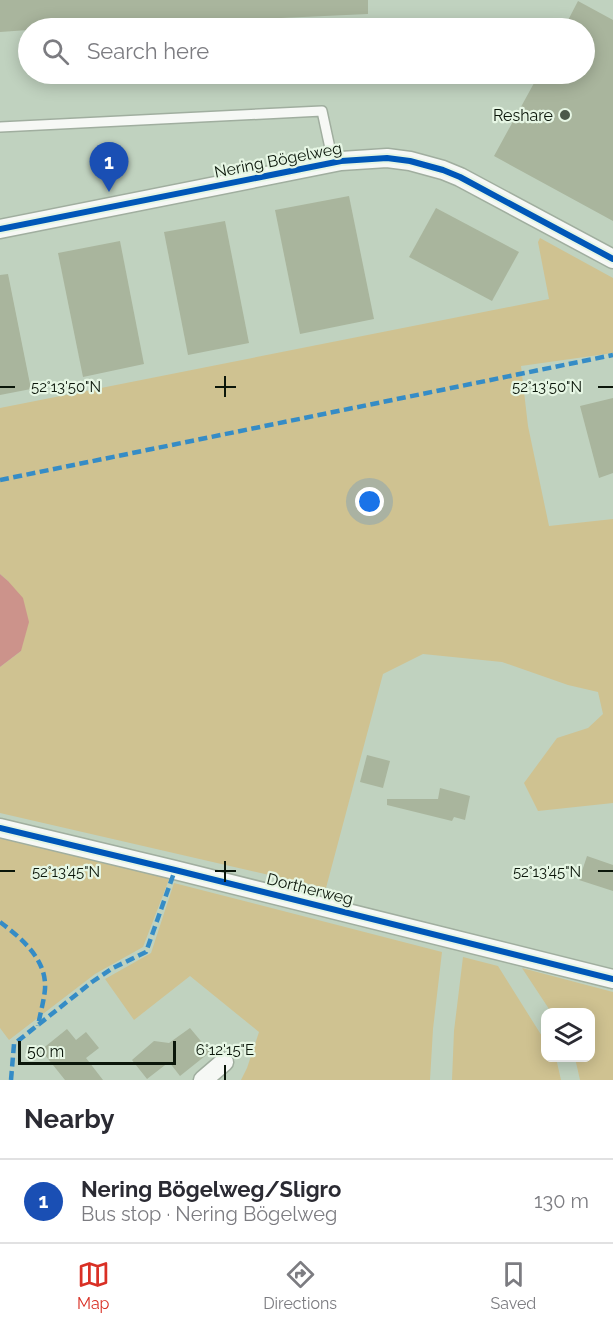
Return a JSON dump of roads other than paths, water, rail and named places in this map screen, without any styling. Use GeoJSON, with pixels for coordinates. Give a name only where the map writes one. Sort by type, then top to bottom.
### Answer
{"type":"FeatureCollection","features":[{"type":"Feature","properties":{"kind":"street","name":"Nering Bögelweg"},"geometry":{"type":"LineString","coordinates":[[0,229],[333,162],[387,158],[410,161],[460,177],[613,260]]}},
{"type":"Feature","properties":{"kind":"street","name":"Dortherweg"},"geometry":{"type":"LineString","coordinates":[[0,828],[613,979]]}},
{"type":"Feature","properties":{"kind":"street"},"geometry":{"type":"LineString","coordinates":[[203,1080],[224,1062]]}},
{"type":"Feature","properties":{"kind":"lane"},"geometry":{"type":"LineString","coordinates":[[0,127],[322,111],[333,162]]}},
{"type":"Feature","properties":{"kind":"place","name":"Reshare"},"geometry":{"type":"Point","coordinates":[565,115]}},
{"type":"Feature","properties":{"kind":"place","name":"Nering Bögelweg/Sligro"},"geometry":{"type":"Point","coordinates":[109,192]}}]}
